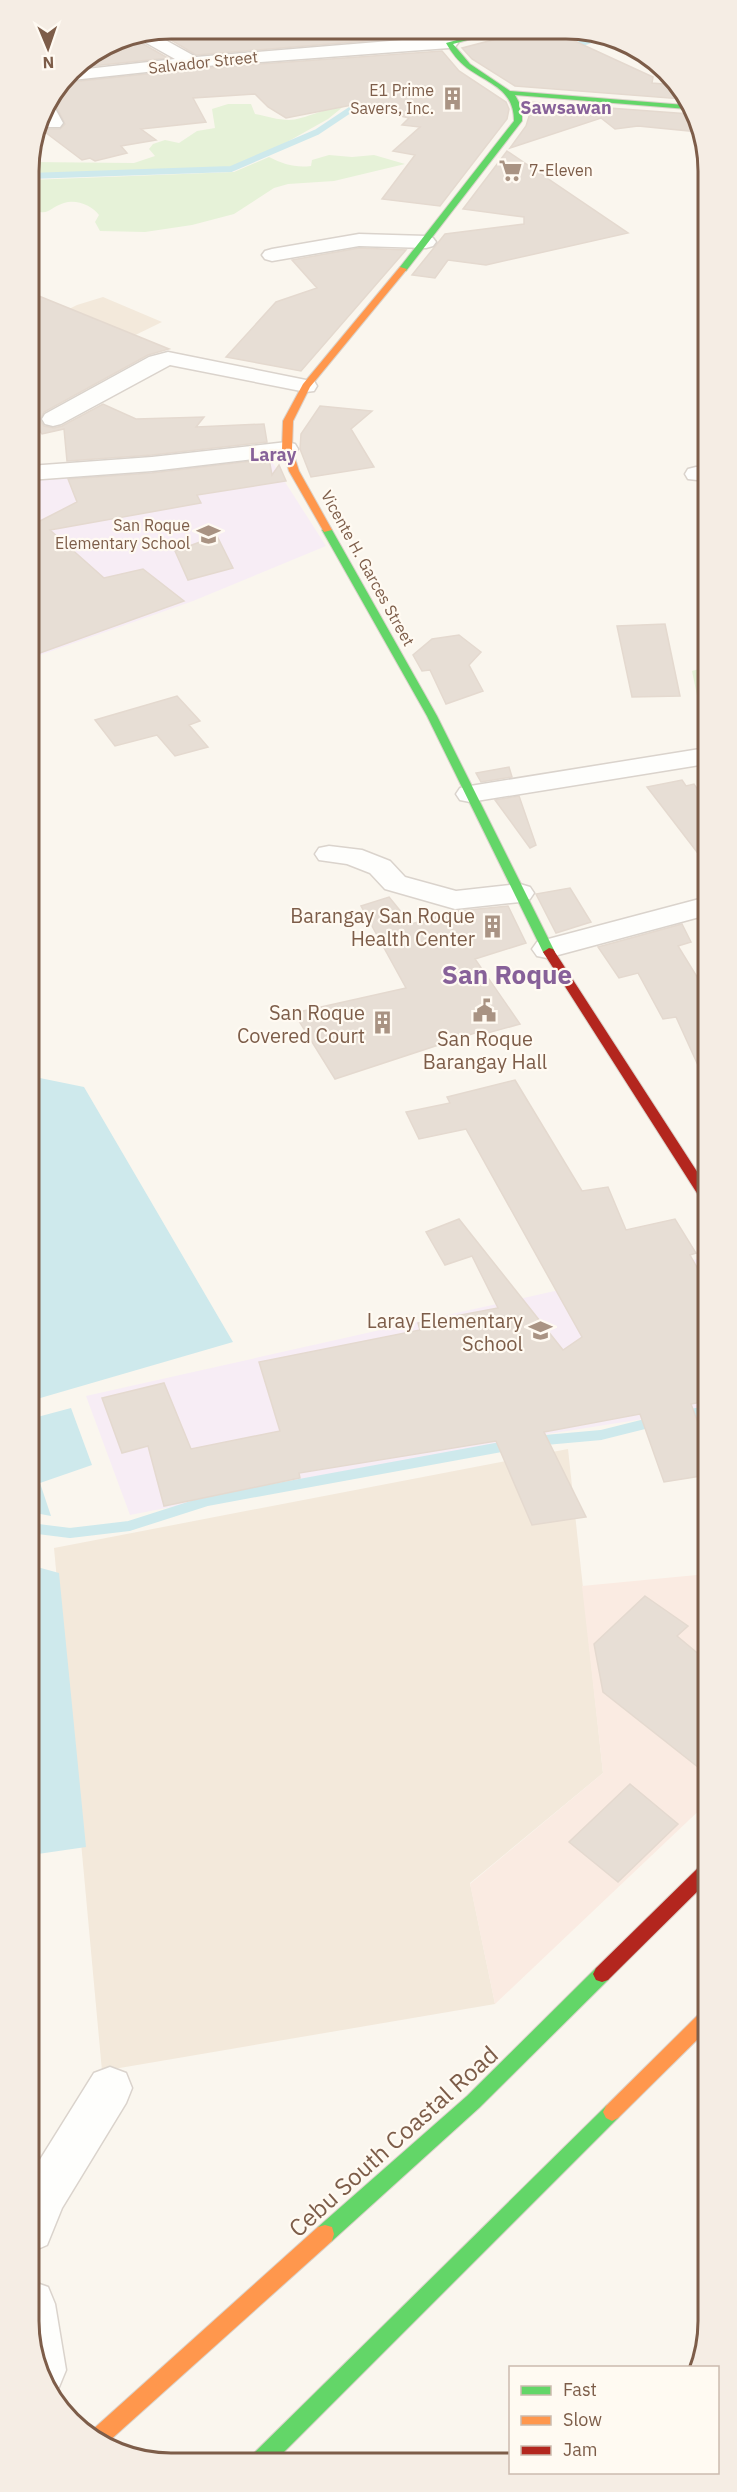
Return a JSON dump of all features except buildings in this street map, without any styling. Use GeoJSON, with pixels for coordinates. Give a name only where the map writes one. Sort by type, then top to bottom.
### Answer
{"type":"FeatureCollection","features":[{"type":"Feature","properties":{"kind":"main road"},"geometry":{"type":"LineString","coordinates":[[459,39],[449,43],[456,58],[476,74],[512,93],[681,107]]}},
{"type":"Feature","properties":{"kind":"main road","name":"Vicente H. Garces Street"},"geometry":{"type":"LineString","coordinates":[[512,93],[519,100],[521,115],[518,121],[426,242],[306,386],[288,421],[288,448],[294,471],[432,716],[547,949],[698,1182]]}},
{"type":"Feature","properties":{"kind":"main road","name":"Cebu South Coastal Road"},"geometry":{"type":"LineString","coordinates":[[102,2433],[473,2102],[698,1879]]}},
{"type":"Feature","properties":{"kind":"main road"},"geometry":{"type":"LineString","coordinates":[[268,2453],[698,2027]]}},
{"type":"Feature","properties":{"kind":"street"},"geometry":{"type":"LineString","coordinates":[[265,39],[270,56]]}},
{"type":"Feature","properties":{"kind":"street"},"geometry":{"type":"LineString","coordinates":[[153,41],[193,62]]}},
{"type":"Feature","properties":{"kind":"street","name":"Salvador Street"},"geometry":{"type":"LineString","coordinates":[[81,75],[193,62],[449,43]]}},
{"type":"Feature","properties":{"kind":"street"},"geometry":{"type":"LineString","coordinates":[[272,255],[359,240],[426,242]]}},
{"type":"Feature","properties":{"kind":"street"},"geometry":{"type":"LineString","coordinates":[[53,419],[168,358],[306,386]]}},
{"type":"Feature","properties":{"kind":"street"},"geometry":{"type":"LineString","coordinates":[[39,472],[152,464],[288,448]]}},
{"type":"Feature","properties":{"kind":"street"},"geometry":{"type":"LineString","coordinates":[[470,794],[698,757]]}},
{"type":"Feature","properties":{"kind":"street"},"geometry":{"type":"LineString","coordinates":[[329,854],[352,856],[380,867],[395,883],[454,900],[520,893]]}},
{"type":"Feature","properties":{"kind":"street"},"geometry":{"type":"LineString","coordinates":[[547,949],[698,908]]}},
{"type":"Feature","properties":{"kind":"street"},"geometry":{"type":"LineString","coordinates":[[39,2208],[44,2195],[110,2088]]}},
{"type":"Feature","properties":{"kind":"shaded area"},"geometry":{"type":"Polygon","coordinates":[[[103,297],[162,322],[39,382],[39,324],[77,305],[103,297]]]}},
{"type":"Feature","properties":{"kind":"shaded area","name":"San Roque Elementary School"},"geometry":{"type":"Polygon","coordinates":[[[269,457],[326,546],[193,601],[39,655],[39,478],[144,473],[269,457]]]}},
{"type":"Feature","properties":{"kind":"shaded area","name":"Laray Elementary School"},"geometry":{"type":"Polygon","coordinates":[[[698,1259],[698,1410],[535,1436],[130,1515],[86,1396],[698,1259]]]}},
{"type":"Feature","properties":{"kind":"shaded area"},"geometry":{"type":"Polygon","coordinates":[[[568,1449],[603,1773],[470,1883],[495,2004],[102,2071],[54,1548],[568,1449]]]}},
{"type":"Feature","properties":{"kind":"shaded area"},"geometry":{"type":"Polygon","coordinates":[[[698,1575],[698,1811],[495,2004],[470,1884],[603,1773],[582,1586],[698,1575]]]}},
{"type":"Feature","properties":{"kind":"green space"},"geometry":{"type":"Polygon","coordinates":[[[349,102],[328,119],[271,151],[227,168],[96,174],[39,174],[39,162],[134,163],[155,156],[149,149],[153,144],[165,140],[179,143],[197,131],[215,128],[212,109],[228,104],[251,104],[255,114],[276,119],[289,120],[349,102]]]}},
{"type":"Feature","properties":{"kind":"green space"},"geometry":{"type":"Polygon","coordinates":[[[329,155],[352,157],[374,155],[405,164],[334,181],[288,184],[274,188],[234,214],[192,225],[145,232],[100,231],[95,222],[99,215],[88,206],[79,203],[64,203],[48,211],[39,212],[39,180],[234,172],[269,157],[289,165],[300,166],[311,166],[312,160],[329,155]]]}},
{"type":"Feature","properties":{"kind":"green space"},"geometry":{"type":"Polygon","coordinates":[[[698,669],[698,700],[692,671],[698,669]]]}},
{"type":"Feature","properties":{"kind":"water"},"geometry":{"type":"Polygon","coordinates":[[[39,1078],[84,1087],[233,1342],[39,1398],[39,1078]]]}},
{"type":"Feature","properties":{"kind":"water"},"geometry":{"type":"Polygon","coordinates":[[[71,1408],[92,1465],[40,1483],[51,1516],[39,1514],[39,1417],[71,1408]]]}},
{"type":"Feature","properties":{"kind":"water"},"geometry":{"type":"Polygon","coordinates":[[[39,1567],[59,1573],[86,1847],[39,1854],[39,1567]]]}},
{"type":"Feature","properties":{"kind":"waterway"},"geometry":{"type":"LineString","coordinates":[[567,48],[588,41]]}},
{"type":"Feature","properties":{"kind":"waterway"},"geometry":{"type":"LineString","coordinates":[[39,176],[231,169],[317,132],[368,98]]}},
{"type":"Feature","properties":{"kind":"waterway"},"geometry":{"type":"LineString","coordinates":[[681,1416],[698,1413]]}},
{"type":"Feature","properties":{"kind":"waterway"},"geometry":{"type":"LineString","coordinates":[[534,1441],[601,1435],[657,1421]]}},
{"type":"Feature","properties":{"kind":"waterway"},"geometry":{"type":"LineString","coordinates":[[39,1529],[70,1533],[129,1526],[207,1501],[512,1445]]}},
{"type":"Feature","properties":{"kind":"traffic: fast"},"geometry":{"type":"LineString","coordinates":[[403,269],[518,121],[518,108],[513,98],[504,89],[468,65],[449,43],[465,39]]}},
{"type":"Feature","properties":{"kind":"traffic: fast"},"geometry":{"type":"LineString","coordinates":[[512,93],[681,107]]}},
{"type":"Feature","properties":{"kind":"traffic: fast"},"geometry":{"type":"LineString","coordinates":[[327,530],[432,716],[549,952]]}},
{"type":"Feature","properties":{"kind":"traffic: fast"},"geometry":{"type":"LineString","coordinates":[[325,2234],[473,2102],[602,1974]]}},
{"type":"Feature","properties":{"kind":"traffic: fast"},"geometry":{"type":"LineString","coordinates":[[268,2453],[612,2112]]}},
{"type":"Feature","properties":{"kind":"traffic: slow"},"geometry":{"type":"LineString","coordinates":[[327,530],[294,471],[287,449],[288,421],[306,386],[403,269]]}},
{"type":"Feature","properties":{"kind":"traffic: slow"},"geometry":{"type":"LineString","coordinates":[[612,2112],[698,2027]]}},
{"type":"Feature","properties":{"kind":"traffic: slow"},"geometry":{"type":"LineString","coordinates":[[102,2433],[325,2234]]}},
{"type":"Feature","properties":{"kind":"traffic: jam"},"geometry":{"type":"LineString","coordinates":[[549,952],[698,1184]]}},
{"type":"Feature","properties":{"kind":"traffic: jam"},"geometry":{"type":"LineString","coordinates":[[602,1974],[698,1879]]}},
{"type":"Feature","properties":{"kind":"place","name":"E1 Prime Savers, Inc."},"geometry":{"type":"Point","coordinates":[452,99]}},
{"type":"Feature","properties":{"kind":"place","name":"7-Eleven"},"geometry":{"type":"Point","coordinates":[511,170]}},
{"type":"Feature","properties":{"kind":"place","name":"San Roque Elementary School"},"geometry":{"type":"Point","coordinates":[208,534]}},
{"type":"Feature","properties":{"kind":"place","name":"Barangay San Roque Health Center"},"geometry":{"type":"Point","coordinates":[493,926]}},
{"type":"Feature","properties":{"kind":"place","name":"San Roque Barangay Hall"},"geometry":{"type":"Point","coordinates":[485,1010]}},
{"type":"Feature","properties":{"kind":"place","name":"San Roque Covered Court"},"geometry":{"type":"Point","coordinates":[383,1023]}},
{"type":"Feature","properties":{"kind":"place","name":"Laray Elementary School"},"geometry":{"type":"Point","coordinates":[541,1331]}},
{"type":"Feature","properties":{"kind":"district","name":"Sawsawan"},"geometry":{"type":"Point","coordinates":[566,107]}},
{"type":"Feature","properties":{"kind":"district","name":"Laray"},"geometry":{"type":"Point","coordinates":[273,454]}},
{"type":"Feature","properties":{"kind":"district","name":"San Roque"},"geometry":{"type":"Point","coordinates":[507,974]}}]}
